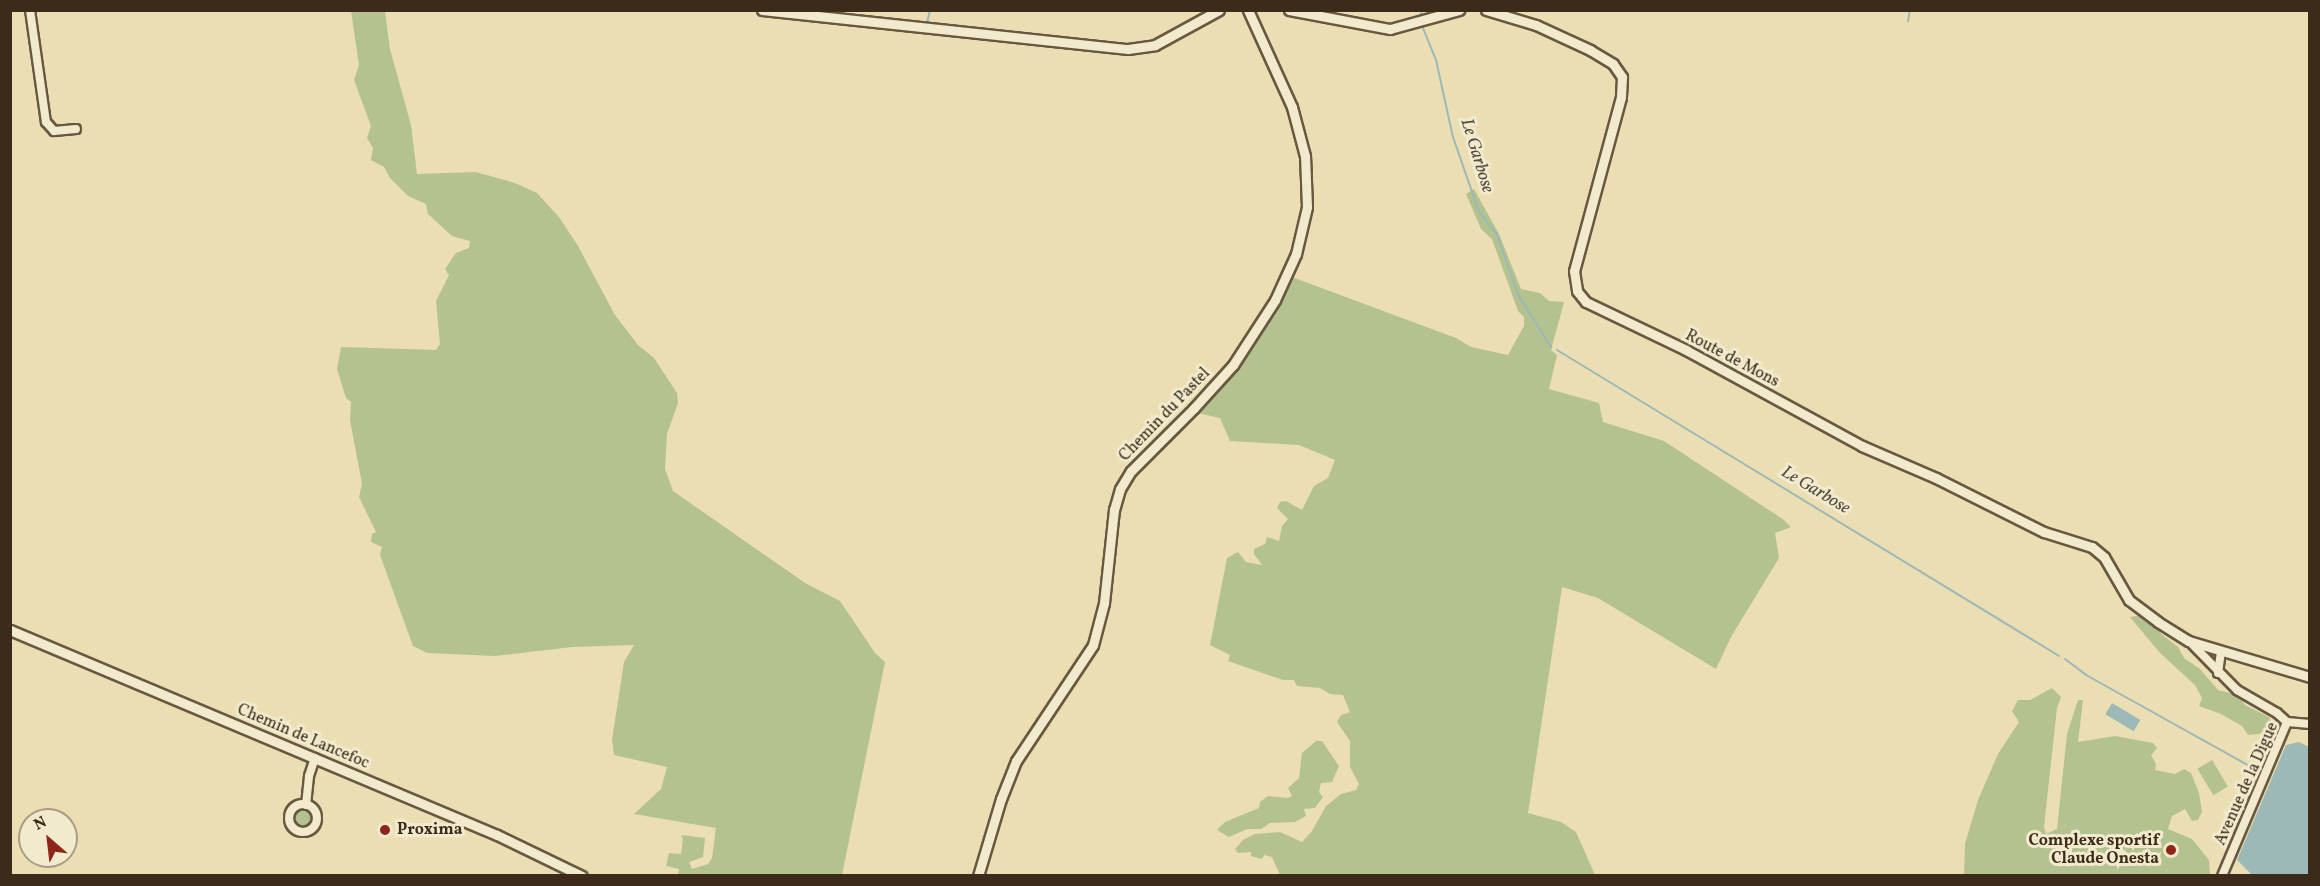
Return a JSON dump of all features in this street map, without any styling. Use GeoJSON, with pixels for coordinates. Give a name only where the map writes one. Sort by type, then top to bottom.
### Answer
{"type":"FeatureCollection","features":[{"type":"Feature","properties":{"kind":"street"},"geometry":{"type":"LineString","coordinates":[[30,10],[46,122],[54,131],[76,129]]}},
{"type":"Feature","properties":{"kind":"street"},"geometry":{"type":"LineString","coordinates":[[762,10],[1128,49],[1155,45],[1219,10]]}},
{"type":"Feature","properties":{"kind":"street","name":"Chemin du Pastel"},"geometry":{"type":"LineString","coordinates":[[978,876],[1000,799],[1016,761],[1093,645],[1104,603],[1114,510],[1120,489],[1131,471],[1194,408],[1233,364],[1275,300],[1296,254],[1307,207],[1305,156],[1292,107],[1248,10]]}},
{"type":"Feature","properties":{"kind":"street"},"geometry":{"type":"LineString","coordinates":[[1289,10],[1390,29],[1459,10]]}},
{"type":"Feature","properties":{"kind":"street","name":"Route de Mons"},"geometry":{"type":"LineString","coordinates":[[1486,10],[1536,25],[1590,50],[1613,64],[1622,77],[1623,85],[1618,109],[1574,271],[1577,291],[1586,302],[1686,350],[1862,446],[1936,478],[2044,532],[2092,547],[2104,557],[2130,600],[2158,622],[2190,641],[2310,677]]}},
{"type":"Feature","properties":{"kind":"street","name":"Chemin de Lancefoc"},"geometry":{"type":"LineString","coordinates":[[10,630],[497,835],[561,871],[582,876]]}},
{"type":"Feature","properties":{"kind":"street","name":"Route de Mons"},"geometry":{"type":"LineString","coordinates":[[2190,641],[2218,673],[2238,690],[2277,713],[2285,725]]}},
{"type":"Feature","properties":{"kind":"street"},"geometry":{"type":"LineString","coordinates":[[2218,673],[2221,652]]}},
{"type":"Feature","properties":{"kind":"street","name":"Avenue de la Digue"},"geometry":{"type":"LineString","coordinates":[[2222,876],[2225,864],[2285,725],[2310,724]]}},
{"type":"Feature","properties":{"kind":"street"},"geometry":{"type":"LineString","coordinates":[[306,805],[309,776],[315,758]]}},
{"type":"Feature","properties":{"kind":"green space"},"geometry":{"type":"Polygon","coordinates":[[[351,11],[385,11],[390,49],[411,125],[417,174],[476,172],[515,183],[537,193],[559,217],[578,246],[615,315],[638,345],[654,358],[677,393],[678,403],[667,434],[665,469],[673,491],[805,583],[840,601],[875,653],[885,662],[842,875],[678,875],[679,869],[666,866],[669,853],[681,854],[683,839],[681,835],[705,838],[703,857],[689,862],[692,869],[708,864],[712,858],[716,828],[634,814],[661,789],[667,767],[614,755],[612,740],[624,662],[634,645],[572,647],[495,656],[427,653],[413,646],[380,555],[382,547],[371,542],[372,534],[376,532],[359,497],[362,484],[350,420],[351,402],[346,398],[337,369],[341,347],[436,350],[440,344],[436,301],[449,275],[445,269],[456,253],[469,248],[470,241],[452,236],[428,214],[426,204],[408,196],[390,178],[384,167],[371,160],[373,148],[367,138],[371,126],[354,80],[359,65],[351,11]]]}},
{"type":"Feature","properties":{"kind":"green space"},"geometry":{"type":"Polygon","coordinates":[[[1474,189],[1499,234],[1521,289],[1540,293],[1549,301],[1564,302],[1551,350],[1557,355],[1549,389],[1599,403],[1603,422],[1664,441],[1784,520],[1791,527],[1775,533],[1779,558],[1731,637],[1716,669],[1598,598],[1562,587],[1528,813],[1561,822],[1576,832],[1595,875],[1280,875],[1272,857],[1264,855],[1262,859],[1251,856],[1251,852],[1238,853],[1235,849],[1243,840],[1255,834],[1280,832],[1302,842],[1312,831],[1326,806],[1341,794],[1356,790],[1359,784],[1350,767],[1350,741],[1337,722],[1341,715],[1350,712],[1343,695],[1330,694],[1320,688],[1297,686],[1294,680],[1283,680],[1228,661],[1230,655],[1210,645],[1227,558],[1238,552],[1246,562],[1262,565],[1254,554],[1254,549],[1265,544],[1267,537],[1279,541],[1282,526],[1288,519],[1277,508],[1280,502],[1286,501],[1302,510],[1314,486],[1328,478],[1335,460],[1299,445],[1230,441],[1220,418],[1198,413],[1249,354],[1292,277],[1456,338],[1471,347],[1508,355],[1524,326],[1524,317],[1518,311],[1492,239],[1481,229],[1466,194],[1474,189]]]}},
{"type":"Feature","properties":{"kind":"green space"},"geometry":{"type":"Polygon","coordinates":[[[2143,615],[2162,630],[2160,633],[2178,647],[2184,658],[2200,669],[2218,690],[2238,695],[2245,705],[2269,717],[2272,726],[2266,733],[2248,735],[2242,726],[2221,714],[2199,706],[2202,698],[2195,685],[2160,653],[2130,617],[2143,615]]]}},
{"type":"Feature","properties":{"kind":"green space"},"geometry":{"type":"Polygon","coordinates":[[[2052,688],[2061,697],[2057,708],[2044,827],[2046,834],[2057,829],[2067,734],[2078,700],[2083,700],[2078,742],[2115,736],[2153,743],[2157,748],[2151,755],[2156,764],[2155,770],[2175,774],[2184,769],[2191,773],[2199,793],[2202,812],[2198,820],[2192,821],[2185,809],[2172,816],[2168,829],[2192,839],[2209,860],[2210,875],[1964,875],[1965,844],[1978,800],[1998,754],[2019,722],[2012,711],[2018,700],[2030,700],[2052,688]]]}},
{"type":"Feature","properties":{"kind":"green space"},"geometry":{"type":"Polygon","coordinates":[[[1316,741],[1322,741],[1339,766],[1332,782],[1321,783],[1319,792],[1323,797],[1315,808],[1304,809],[1306,816],[1295,822],[1270,823],[1261,829],[1247,829],[1229,837],[1217,830],[1225,822],[1259,808],[1260,802],[1268,796],[1288,798],[1292,796],[1288,788],[1299,778],[1302,753],[1316,741]]]}},
{"type":"Feature","properties":{"kind":"green space"},"geometry":{"type":"Polygon","coordinates":[[[2212,760],[2228,787],[2213,795],[2197,769],[2212,760]]]}},
{"type":"Feature","properties":{"kind":"green space"},"geometry":{"type":"Polygon","coordinates":[[[303,807],[311,810],[314,818],[311,826],[303,829],[295,826],[292,818],[295,810],[303,807]]]}},
{"type":"Feature","properties":{"kind":"water"},"geometry":{"type":"Polygon","coordinates":[[[2112,703],[2140,720],[2134,731],[2105,714],[2112,703]]]}},
{"type":"Feature","properties":{"kind":"water"},"geometry":{"type":"Polygon","coordinates":[[[2299,742],[2309,747],[2309,875],[2252,875],[2237,860],[2286,745],[2299,742]]]}},
{"type":"Feature","properties":{"kind":"waterway"},"geometry":{"type":"LineString","coordinates":[[927,23],[930,10]]}},
{"type":"Feature","properties":{"kind":"waterway","name":"Le Garbose"},"geometry":{"type":"LineString","coordinates":[[1421,14],[1422,10]]}},
{"type":"Feature","properties":{"kind":"waterway"},"geometry":{"type":"LineString","coordinates":[[1908,21],[1910,10]]}},
{"type":"Feature","properties":{"kind":"waterway","name":"Le Garbose"},"geometry":{"type":"LineString","coordinates":[[1423,28],[1436,60],[1453,137],[1479,212],[1497,234],[1518,295],[1551,347]]}},
{"type":"Feature","properties":{"kind":"waterway","name":"Le Garbose"},"geometry":{"type":"LineString","coordinates":[[1557,350],[2059,656]]}},
{"type":"Feature","properties":{"kind":"waterway","name":"Le Garbose"},"geometry":{"type":"LineString","coordinates":[[2065,659],[2086,675],[2255,769]]}},
{"type":"Feature","properties":{"kind":"place","name":"Proxima"},"geometry":{"type":"Point","coordinates":[385,830]}},
{"type":"Feature","properties":{"kind":"place","name":"Complexe sportif Claude Onesta"},"geometry":{"type":"Point","coordinates":[2171,850]}}]}
